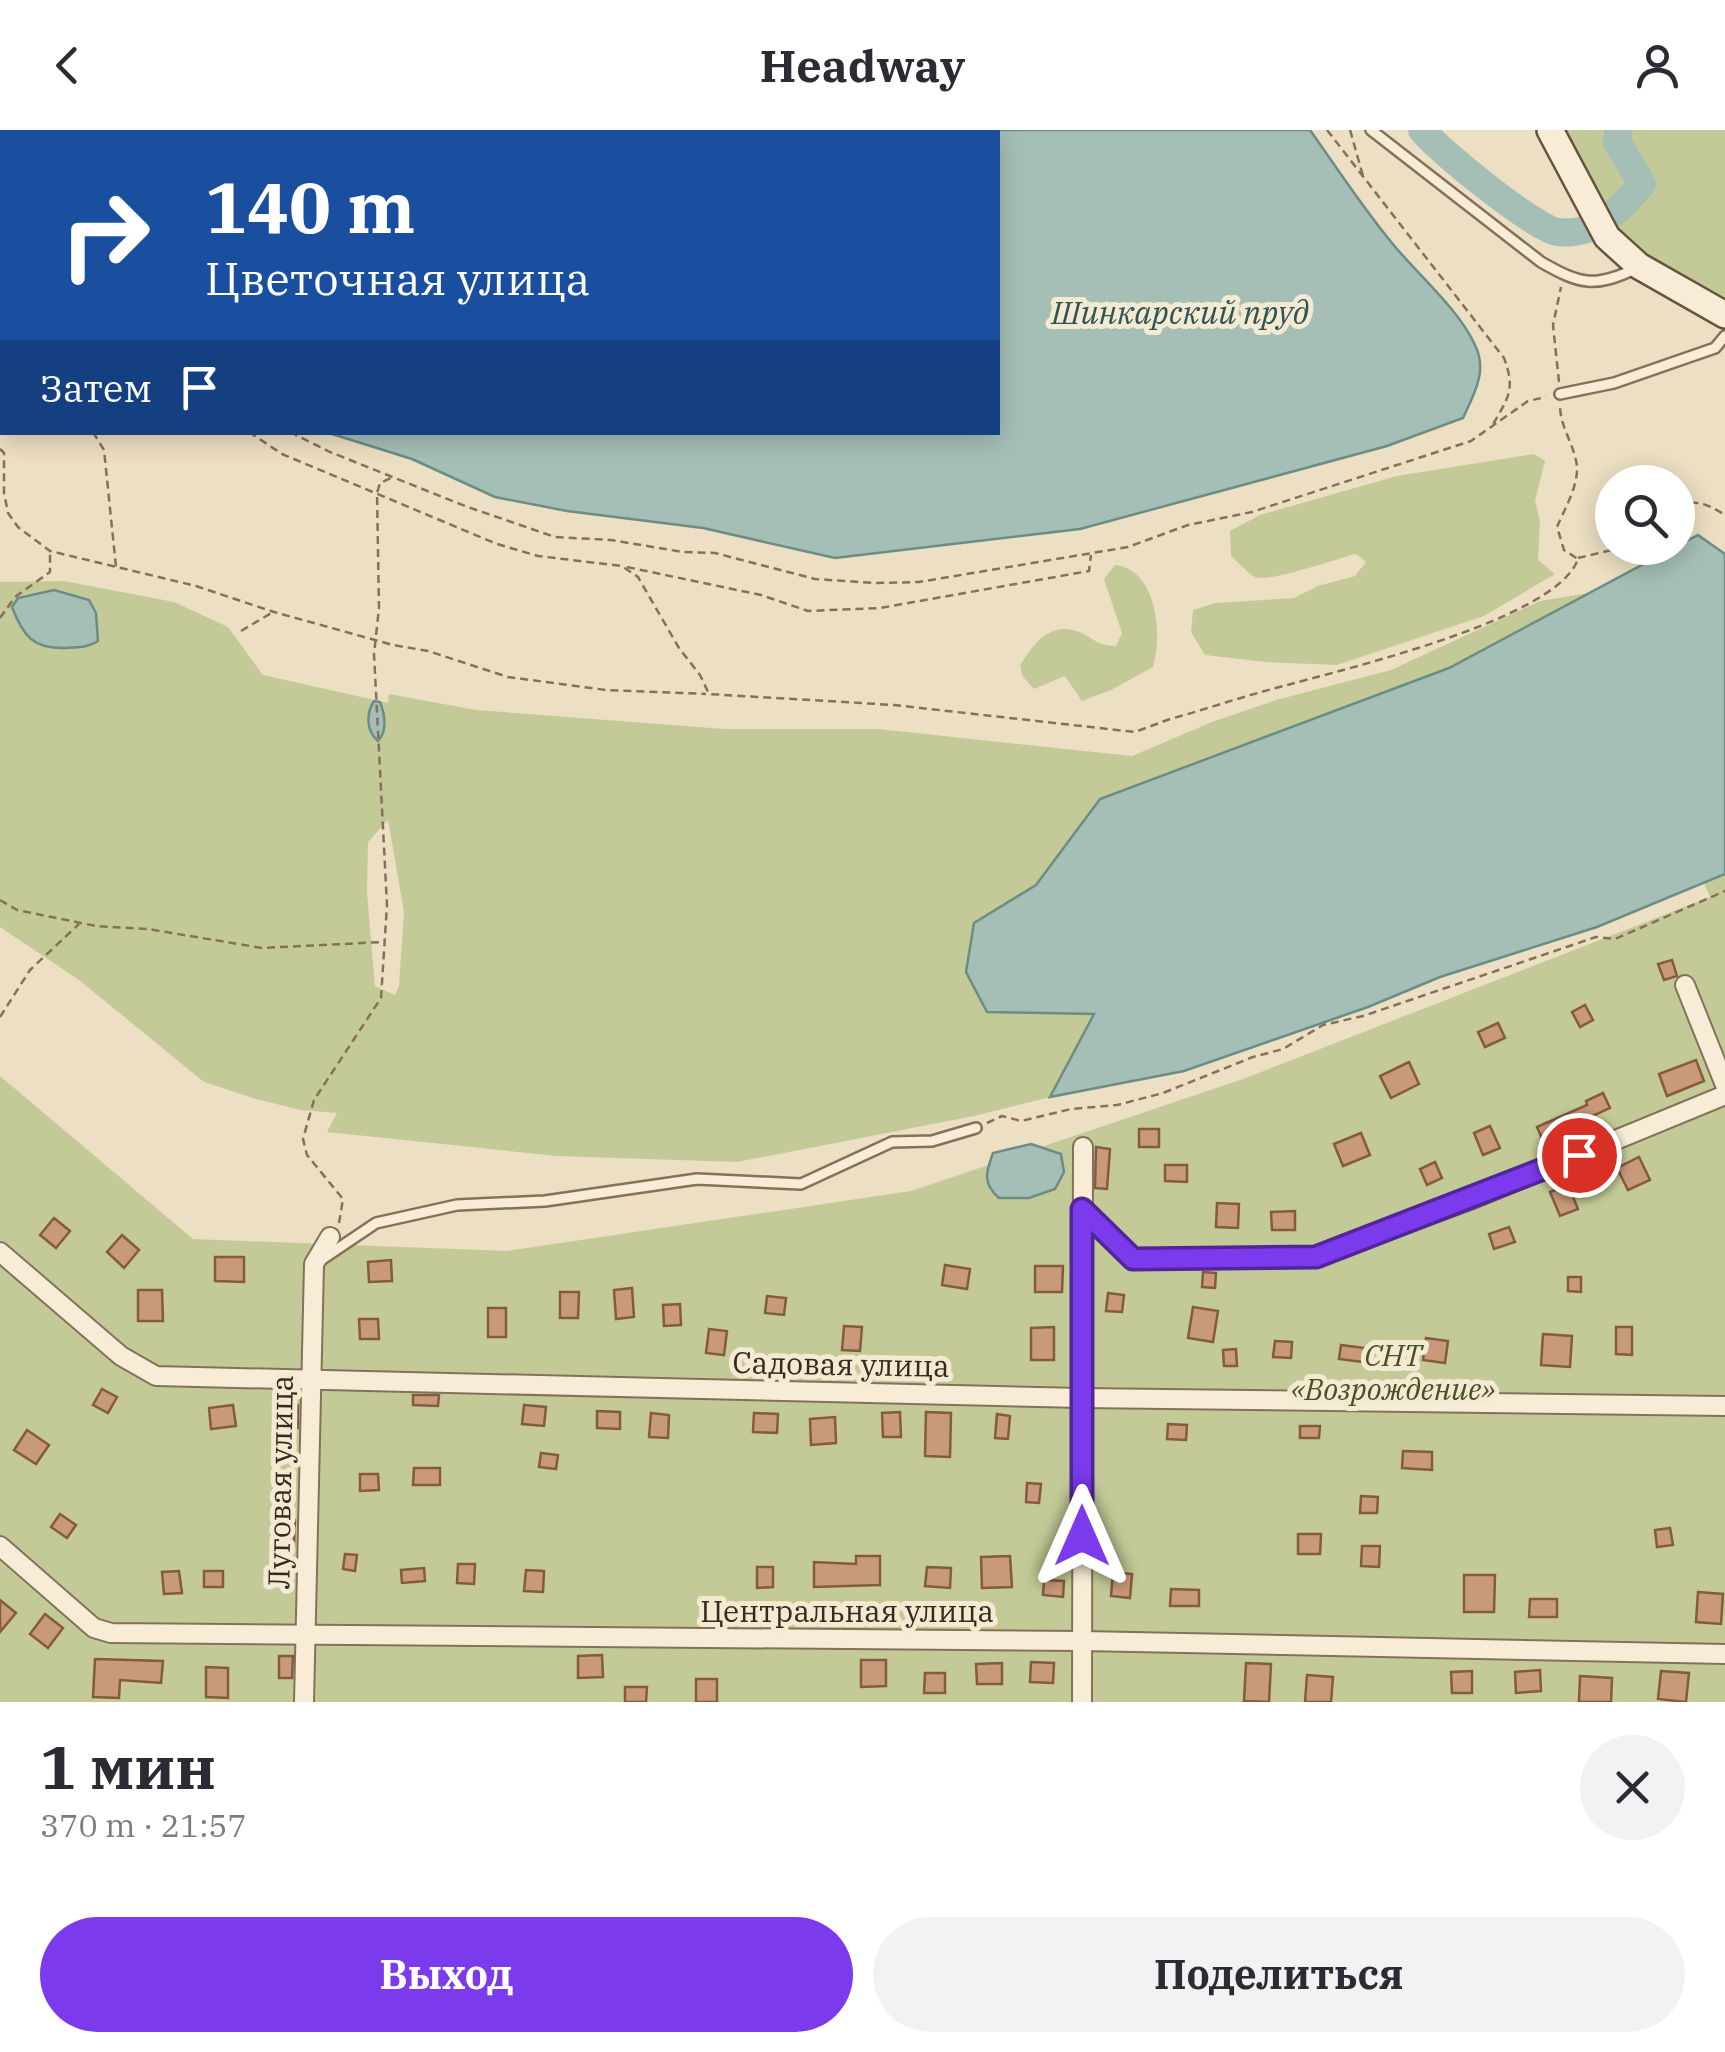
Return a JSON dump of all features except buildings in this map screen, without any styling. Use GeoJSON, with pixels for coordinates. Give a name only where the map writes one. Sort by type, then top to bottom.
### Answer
{"type":"FeatureCollection","features":[{"type":"Feature","properties":{"kind":"street"},"geometry":{"type":"LineString","coordinates":[[1550,130],[1608,237],[1640,266],[1725,315]]}},
{"type":"Feature","properties":{"kind":"street"},"geometry":{"type":"LineString","coordinates":[[1685,986],[1725,1085]]}},
{"type":"Feature","properties":{"kind":"street"},"geometry":{"type":"LineString","coordinates":[[1082,1214],[1133,1259],[1316,1257],[1470,1200],[1725,1095]]}},
{"type":"Feature","properties":{"kind":"street"},"geometry":{"type":"LineString","coordinates":[[1082,1702],[1083,1147]]}},
{"type":"Feature","properties":{"kind":"street"},"geometry":{"type":"LineString","coordinates":[[314,1264],[330,1237]]}},
{"type":"Feature","properties":{"kind":"street","name":"Садовая улица"},"geometry":{"type":"LineString","coordinates":[[0,1252],[122,1356],[156,1376],[1082,1398],[1725,1406]]}},
{"type":"Feature","properties":{"kind":"street","name":"Луговая улица"},"geometry":{"type":"LineString","coordinates":[[304,1702],[314,1264]]}},
{"type":"Feature","properties":{"kind":"street","name":"Центральная улица"},"geometry":{"type":"LineString","coordinates":[[0,1546],[94,1628],[111,1633],[1082,1640],[1725,1654]]}},
{"type":"Feature","properties":{"kind":"lane"},"geometry":{"type":"LineString","coordinates":[[1371,130],[1541,262],[1565,276],[1589,283],[1608,282],[1640,266]]}},
{"type":"Feature","properties":{"kind":"lane"},"geometry":{"type":"LineString","coordinates":[[1560,394],[1614,382],[1715,348],[1725,336]]}},
{"type":"Feature","properties":{"kind":"lane"},"geometry":{"type":"LineString","coordinates":[[314,1264],[376,1223],[456,1205],[545,1201],[696,1179],[801,1184],[892,1142],[932,1141],[976,1128]]}},
{"type":"Feature","properties":{"kind":"path"},"geometry":{"type":"LineString","coordinates":[[1327,130],[1504,358],[1511,376],[1510,392],[1491,427]]}},
{"type":"Feature","properties":{"kind":"path"},"geometry":{"type":"LineString","coordinates":[[1350,130],[1363,177]]}},
{"type":"Feature","properties":{"kind":"path"},"geometry":{"type":"LineString","coordinates":[[1565,276],[1552,325],[1560,420],[1577,466],[1573,489],[1557,528],[1564,550],[1578,558],[1595,554]]}},
{"type":"Feature","properties":{"kind":"path"},"geometry":{"type":"LineString","coordinates":[[297,435],[393,478],[556,537],[715,553],[815,579],[919,582],[1091,554],[1154,539],[1188,524],[1252,512],[1471,441],[1528,401],[1560,394]]}},
{"type":"Feature","properties":{"kind":"path"},"geometry":{"type":"LineString","coordinates":[[95,435],[104,450],[116,568]]}},
{"type":"Feature","properties":{"kind":"path"},"geometry":{"type":"LineString","coordinates":[[254,435],[282,454],[498,544],[538,556],[622,566],[761,595],[808,611],[880,608],[1089,572],[1091,554]]}},
{"type":"Feature","properties":{"kind":"path"},"geometry":{"type":"LineString","coordinates":[[0,448],[4,454],[8,513],[50,551],[196,586],[393,645],[428,650],[508,677],[606,690],[894,705],[1135,732],[1170,718],[1447,639],[1546,592],[1573,572],[1578,558]]}},
{"type":"Feature","properties":{"kind":"path"},"geometry":{"type":"LineString","coordinates":[[330,1237],[341,1218],[344,1199],[307,1155],[302,1139],[314,1100],[380,998],[387,905],[374,670],[380,566],[378,492],[380,483],[393,478]]}},
{"type":"Feature","properties":{"kind":"path"},"geometry":{"type":"LineString","coordinates":[[1695,503],[1708,504],[1725,515]]}},
{"type":"Feature","properties":{"kind":"path"},"geometry":{"type":"LineString","coordinates":[[0,618],[15,597],[50,572],[50,551]]}},
{"type":"Feature","properties":{"kind":"path"},"geometry":{"type":"LineString","coordinates":[[622,566],[638,577],[709,694]]}},
{"type":"Feature","properties":{"kind":"path"},"geometry":{"type":"LineString","coordinates":[[242,632],[274,612]]}},
{"type":"Feature","properties":{"kind":"path"},"geometry":{"type":"LineString","coordinates":[[976,1128],[1002,1116],[1021,1121],[1163,1093],[1252,1057],[1283,1049],[1323,1026],[1596,937],[1616,938],[1725,892]]}},
{"type":"Feature","properties":{"kind":"path"},"geometry":{"type":"LineString","coordinates":[[0,900],[18,910],[81,923],[148,929],[262,948],[384,942]]}},
{"type":"Feature","properties":{"kind":"path"},"geometry":{"type":"LineString","coordinates":[[0,1017],[30,970],[81,923]]}},
{"type":"Feature","properties":{"kind":"green space"},"geometry":{"type":"Polygon","coordinates":[[[1561,130],[1725,130],[1725,300],[1672,272],[1618,231],[1561,130]]]}},
{"type":"Feature","properties":{"kind":"green space"},"geometry":{"type":"Polygon","coordinates":[[[1534,454],[1545,461],[1535,501],[1540,521],[1538,560],[1555,574],[1484,616],[1337,665],[1205,655],[1191,632],[1193,610],[1216,603],[1294,598],[1318,586],[1355,576],[1366,562],[1356,554],[1288,574],[1255,577],[1231,556],[1230,531],[1260,515],[1397,476],[1534,454]]]}},
{"type":"Feature","properties":{"kind":"green space"},"geometry":{"type":"Polygon","coordinates":[[[1115,565],[1140,578],[1154,606],[1157,638],[1153,667],[1082,701],[1065,676],[1034,689],[1023,677],[1020,666],[1036,643],[1051,632],[1069,629],[1116,646],[1122,633],[1104,579],[1115,565]]]}},
{"type":"Feature","properties":{"kind":"green space"},"geometry":{"type":"Polygon","coordinates":[[[64,581],[174,602],[228,627],[263,675],[388,703],[389,694],[476,710],[724,729],[878,729],[1132,756],[1276,700],[1391,670],[1540,601],[1589,593],[1449,668],[1100,799],[1036,885],[974,923],[966,972],[1095,1014],[1050,1097],[974,1116],[737,1162],[557,1156],[327,1132],[337,1113],[301,1110],[204,1082],[79,980],[0,927],[0,582],[64,581]],[[388,820],[368,842],[367,893],[375,986],[395,995],[404,912],[388,820]]]}},
{"type":"Feature","properties":{"kind":"green space","name":"СНТ «Возрождение»"},"geometry":{"type":"Polygon","coordinates":[[[1725,874],[1725,1702],[0,1702],[0,1076],[193,1239],[507,1251],[911,1191],[1243,1079],[1710,897],[1704,883],[1725,874]]]}},
{"type":"Feature","properties":{"kind":"water","name":"Шинкарский пруд"},"geometry":{"type":"Polygon","coordinates":[[[1000,130],[1310,130],[1381,229],[1459,318],[1475,345],[1480,364],[1475,391],[1463,418],[1387,446],[1080,529],[835,558],[703,528],[567,511],[495,497],[412,459],[335,435],[1000,435],[1000,130]]]}},
{"type":"Feature","properties":{"kind":"water"},"geometry":{"type":"Polygon","coordinates":[[[1695,537],[1725,554],[1725,874],[1597,927],[1440,977],[1368,1007],[1184,1071],[1050,1097],[1094,1014],[987,1012],[966,972],[974,923],[1036,885],[1100,799],[1449,668],[1642,565],[1695,565],[1695,537]]]}},
{"type":"Feature","properties":{"kind":"water"},"geometry":{"type":"Polygon","coordinates":[[[54,590],[89,600],[96,613],[98,641],[82,647],[55,648],[37,643],[25,633],[12,607],[18,598],[54,590]]]}},
{"type":"Feature","properties":{"kind":"water"},"geometry":{"type":"Polygon","coordinates":[[[374,701],[380,702],[384,717],[378,741],[368,722],[374,701]]]}},
{"type":"Feature","properties":{"kind":"water"},"geometry":{"type":"Polygon","coordinates":[[[1031,1144],[1061,1154],[1064,1172],[1055,1189],[1029,1198],[999,1198],[987,1177],[993,1153],[1031,1144]]]}},
{"type":"Feature","properties":{"kind":"waterway"},"geometry":{"type":"LineString","coordinates":[[1422,130],[1509,204],[1558,232],[1595,226],[1642,184],[1617,142],[1618,130]]}},
{"type":"Feature","properties":{"kind":"route"},"geometry":{"type":"LineString","coordinates":[[1082,1536],[1082,1209],[1133,1259],[1316,1257],[1579,1155]]}}]}
